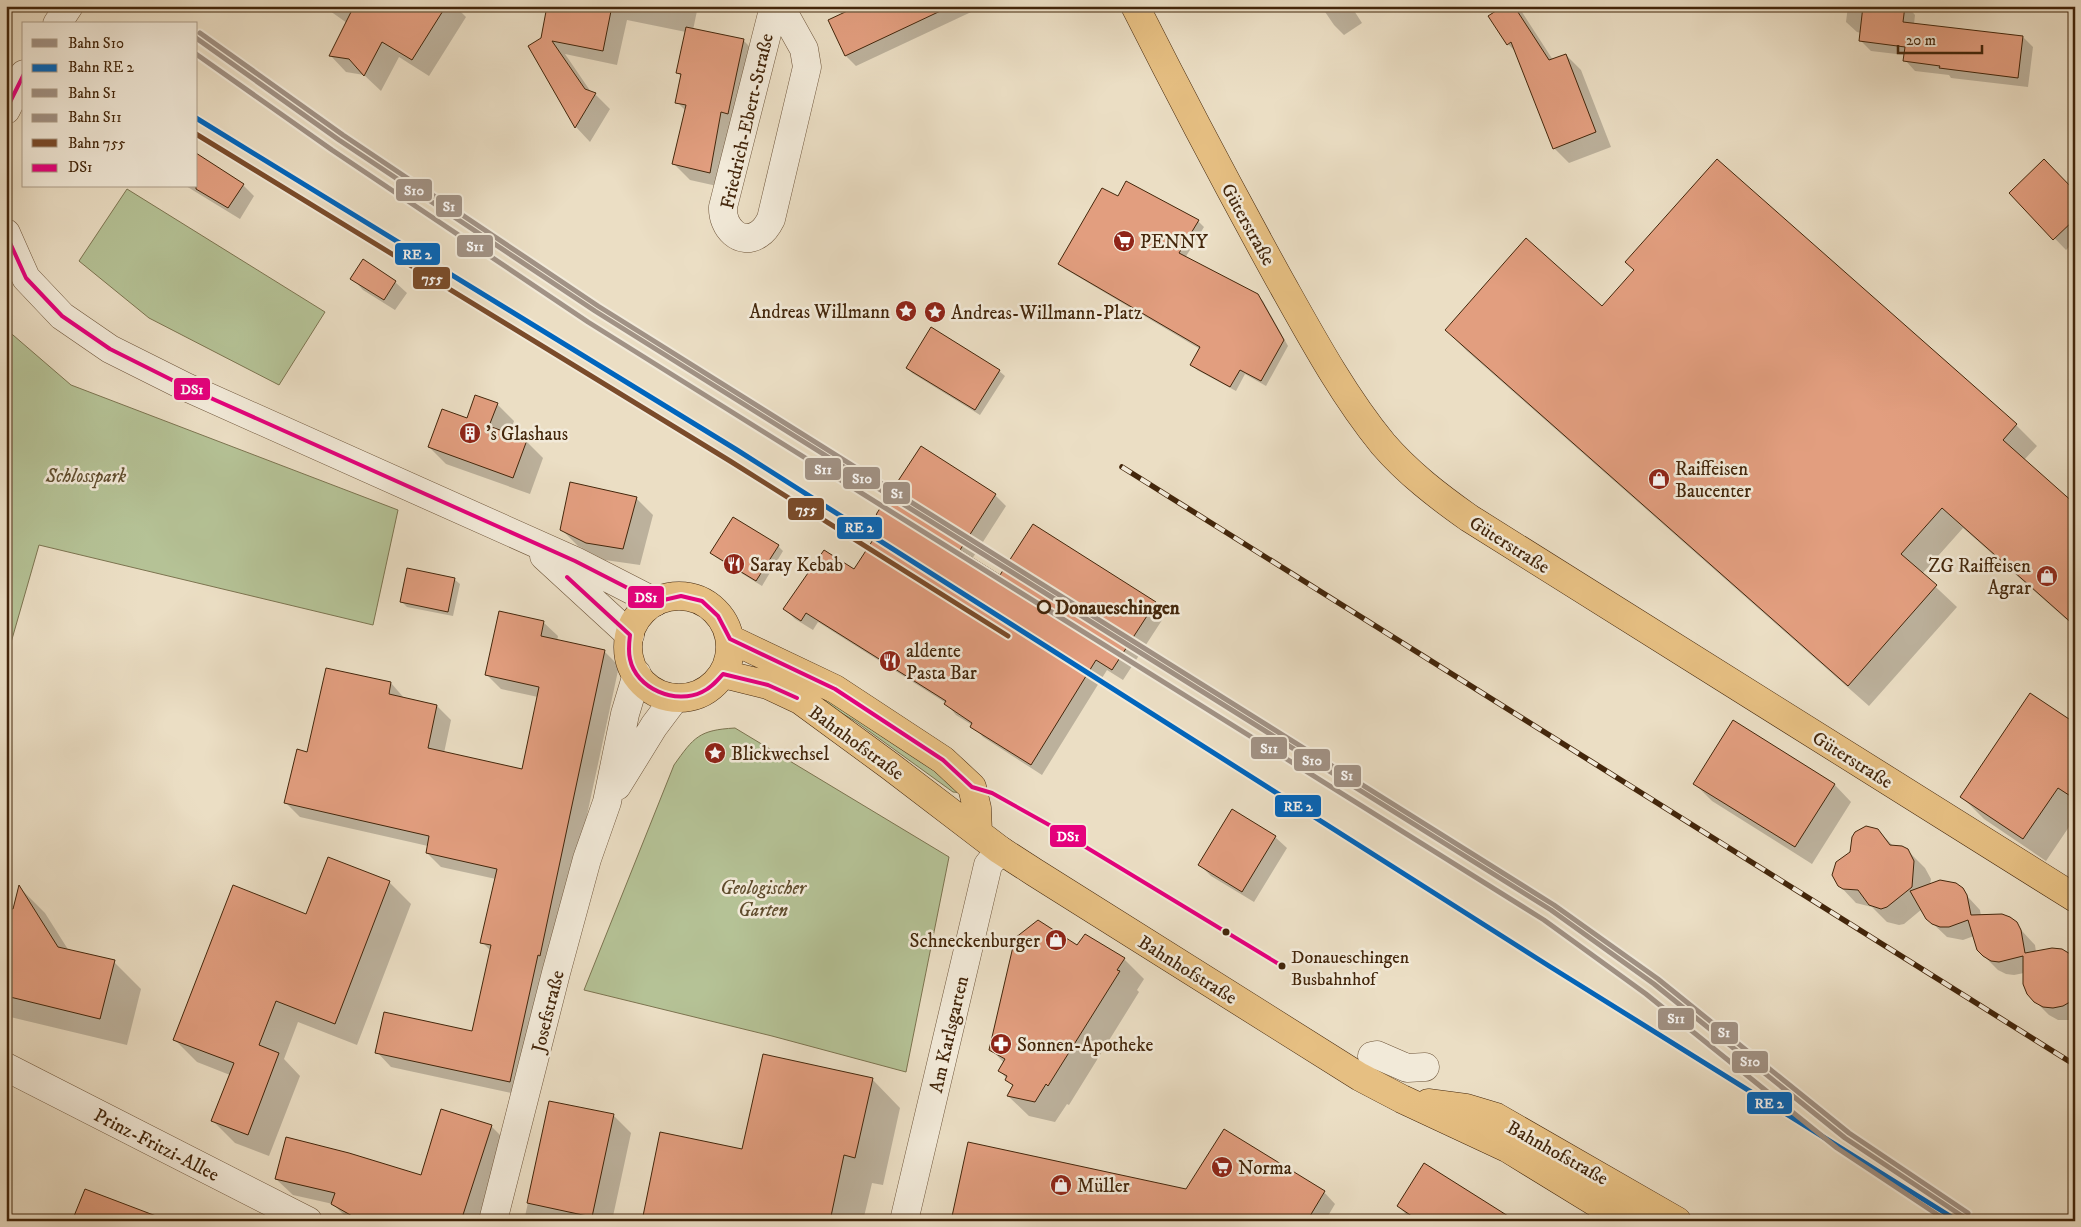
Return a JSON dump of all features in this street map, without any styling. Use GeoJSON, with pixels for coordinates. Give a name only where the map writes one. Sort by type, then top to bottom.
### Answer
{"type":"FeatureCollection","features":[{"type":"Feature","properties":{"kind":"main road","name":"Güterstraße"},"geometry":{"type":"LineString","coordinates":[[1135,6],[1293,306],[1347,393],[1384,444],[1429,490],[1469,518],[2075,898]]}},
{"type":"Feature","properties":{"kind":"main road"},"geometry":{"type":"LineString","coordinates":[[683,596],[699,600],[714,609],[724,622],[730,639],[728,663],[723,674],[714,684],[702,692],[689,697],[675,698],[653,690],[636,674],[630,662],[628,648],[630,634],[635,621],[643,610],[655,602],[668,597],[683,596]]}},
{"type":"Feature","properties":{"kind":"main road","name":"Bahnhofstraße"},"geometry":{"type":"LineString","coordinates":[[730,639],[835,689],[943,760],[972,787],[977,808],[978,833]]}},
{"type":"Feature","properties":{"kind":"main road","name":"Bahnhofstraße"},"geometry":{"type":"LineString","coordinates":[[723,674],[768,685],[800,700],[1000,850],[1360,1077],[1402,1100],[1507,1148],[1626,1221]]}},
{"type":"Feature","properties":{"kind":"main road","name":"Bahnhofstraße"},"geometry":{"type":"LineString","coordinates":[[1402,1100],[1466,1108],[1496,1117],[1677,1221]]}},
{"type":"Feature","properties":{"kind":"street"},"geometry":{"type":"LineString","coordinates":[[58,22],[70,6]]}},
{"type":"Feature","properties":{"kind":"street","name":"Friedrich-Ebert-Straße"},"geometry":{"type":"LineString","coordinates":[[774,6],[723,208],[722,217],[726,225],[731,232],[740,236],[758,236],[771,219],[807,67],[804,49],[780,6]]}},
{"type":"Feature","properties":{"kind":"street"},"geometry":{"type":"LineString","coordinates":[[6,110],[22,77]]}},
{"type":"Feature","properties":{"kind":"street"},"geometry":{"type":"LineString","coordinates":[[6,233],[26,278],[62,316],[110,349],[186,387],[575,561],[655,602]]}},
{"type":"Feature","properties":{"kind":"street"},"geometry":{"type":"LineString","coordinates":[[524,539],[630,634]]}},
{"type":"Feature","properties":{"kind":"street","name":"Josefstraße"},"geometry":{"type":"LineString","coordinates":[[493,1221],[556,973],[588,860],[607,802],[624,714],[636,674]]}},
{"type":"Feature","properties":{"kind":"street","name":"Josefstraße"},"geometry":{"type":"LineString","coordinates":[[607,802],[654,726],[675,698]]}},
{"type":"Feature","properties":{"kind":"street","name":"Am Karlsgarten"},"geometry":{"type":"LineString","coordinates":[[904,1221],[988,865],[1000,850]]}},
{"type":"Feature","properties":{"kind":"street"},"geometry":{"type":"LineString","coordinates":[[1372,1056],[1378,1055],[1407,1068],[1425,1067]]}},
{"type":"Feature","properties":{"kind":"street","name":"Prinz-Fritzi-Allee"},"geometry":{"type":"LineString","coordinates":[[6,1067],[308,1221]]}},
{"type":"Feature","properties":{"kind":"green space"},"geometry":{"type":"Polygon","coordinates":[[[127,189],[325,312],[279,385],[149,318],[79,261],[127,189]]]}},
{"type":"Feature","properties":{"kind":"green space","name":"Schlosspark"},"geometry":{"type":"Polygon","coordinates":[[[6,329],[71,385],[398,510],[373,625],[39,545],[6,660],[6,329]]]}},
{"type":"Feature","properties":{"kind":"green space"},"geometry":{"type":"Polygon","coordinates":[[[783,673],[861,714],[964,793],[953,792],[855,721],[819,700],[783,673]]]}},
{"type":"Feature","properties":{"kind":"green space","name":"Geologischer Garten"},"geometry":{"type":"Polygon","coordinates":[[[735,728],[949,857],[906,1072],[772,1036],[584,990],[674,765],[687,748],[705,733],[735,728]]]}},
{"type":"Feature","properties":{"kind":"building"},"geometry":{"type":"Polygon","coordinates":[[[354,6],[446,6],[412,60],[382,42],[364,76],[349,59],[329,56],[354,6]]]}},
{"type":"Feature","properties":{"kind":"building"},"geometry":{"type":"Polygon","coordinates":[[[547,6],[612,6],[603,51],[552,41],[585,89],[596,93],[575,128],[528,46],[541,38],[547,6]]]}},
{"type":"Feature","properties":{"kind":"building"},"geometry":{"type":"Polygon","coordinates":[[[858,6],[951,6],[845,56],[828,20],[858,6]]]}},
{"type":"Feature","properties":{"kind":"building"},"geometry":{"type":"Polygon","coordinates":[[[1497,6],[1514,6],[1549,60],[1566,54],[1596,132],[1553,149],[1511,42],[1507,45],[1488,16],[1499,9],[1497,6]]]}},
{"type":"Feature","properties":{"kind":"building"},"geometry":{"type":"Polygon","coordinates":[[[1863,6],[1905,6],[1903,22],[2023,36],[2018,78],[1939,68],[1940,66],[1903,61],[1905,47],[1859,41],[1863,6]]]}},
{"type":"Feature","properties":{"kind":"building"},"geometry":{"type":"Polygon","coordinates":[[[686,27],[744,39],[728,114],[721,112],[710,173],[672,164],[686,105],[675,103],[681,74],[676,73],[686,27]]]}},
{"type":"Feature","properties":{"kind":"building"},"geometry":{"type":"Polygon","coordinates":[[[198,154],[244,184],[228,208],[196,189],[198,188],[198,154]]]}},
{"type":"Feature","properties":{"kind":"building"},"geometry":{"type":"Polygon","coordinates":[[[1717,159],[2017,424],[2003,440],[2075,504],[2075,626],[1942,508],[1901,554],[1937,585],[1848,686],[1445,330],[1526,238],[1602,306],[1634,270],[1625,262],[1717,159]]]}},
{"type":"Feature","properties":{"kind":"building"},"geometry":{"type":"Polygon","coordinates":[[[2044,159],[2075,191],[2075,219],[2053,240],[2009,193],[2044,159]]]}},
{"type":"Feature","properties":{"kind":"building"},"geometry":{"type":"Polygon","coordinates":[[[1126,181],[1199,220],[1179,253],[1258,294],[1284,340],[1261,381],[1240,370],[1230,387],[1190,365],[1200,347],[1058,264],[1102,188],[1118,196],[1126,181]]]}},
{"type":"Feature","properties":{"kind":"building"},"geometry":{"type":"Polygon","coordinates":[[[363,259],[396,281],[384,300],[350,279],[363,259]]]}},
{"type":"Feature","properties":{"kind":"building"},"geometry":{"type":"Polygon","coordinates":[[[931,327],[1000,370],[975,410],[906,368],[931,327]]]}},
{"type":"Feature","properties":{"kind":"building","name":"'s Glashaus"},"geometry":{"type":"Polygon","coordinates":[[[475,395],[498,403],[489,426],[527,440],[513,478],[428,447],[442,409],[467,418],[475,395]]]}},
{"type":"Feature","properties":{"kind":"building"},"geometry":{"type":"Polygon","coordinates":[[[921,446],[996,494],[960,550],[1000,575],[1033,524],[1156,602],[1112,670],[1096,660],[1031,765],[970,727],[972,723],[944,704],[946,701],[806,613],[801,621],[783,609],[824,550],[854,569],[882,526],[874,521],[877,513],[921,446]]]}},
{"type":"Feature","properties":{"kind":"building"},"geometry":{"type":"Polygon","coordinates":[[[570,482],[637,497],[623,549],[586,543],[560,530],[570,482]]]}},
{"type":"Feature","properties":{"kind":"building"},"geometry":{"type":"Polygon","coordinates":[[[733,517],[779,545],[756,581],[710,553],[733,517]]]}},
{"type":"Feature","properties":{"kind":"building"},"geometry":{"type":"Polygon","coordinates":[[[407,568],[455,578],[448,612],[400,602],[407,568]]]}},
{"type":"Feature","properties":{"kind":"building"},"geometry":{"type":"Polygon","coordinates":[[[499,611],[544,621],[541,636],[605,650],[540,956],[538,955],[510,1082],[375,1053],[384,1012],[472,1031],[491,945],[480,943],[497,869],[426,853],[429,836],[284,803],[297,749],[307,752],[326,668],[391,682],[389,694],[437,705],[428,748],[522,769],[539,687],[485,675],[499,611]]]}},
{"type":"Feature","properties":{"kind":"building"},"geometry":{"type":"Polygon","coordinates":[[[2030,693],[2075,723],[2075,799],[2058,788],[2023,839],[1960,797],[2030,693]]]}},
{"type":"Feature","properties":{"kind":"building"},"geometry":{"type":"Polygon","coordinates":[[[1733,720],[1835,784],[1795,847],[1693,784],[1733,720]]]}},
{"type":"Feature","properties":{"kind":"building"},"geometry":{"type":"Polygon","coordinates":[[[1232,809],[1276,836],[1242,892],[1198,865],[1232,809]]]}},
{"type":"Feature","properties":{"kind":"building"},"geometry":{"type":"Polygon","coordinates":[[[1866,826],[1878,829],[1890,845],[1902,846],[1908,849],[1914,861],[1912,887],[1887,907],[1881,909],[1869,905],[1858,890],[1843,889],[1838,886],[1832,875],[1836,862],[1850,852],[1852,837],[1855,832],[1866,826]]]}},
{"type":"Feature","properties":{"kind":"building"},"geometry":{"type":"Polygon","coordinates":[[[328,857],[390,881],[335,1024],[276,1001],[259,1045],[279,1053],[248,1135],[211,1121],[234,1063],[173,1040],[233,885],[306,914],[328,857]]]}},
{"type":"Feature","properties":{"kind":"building"},"geometry":{"type":"Polygon","coordinates":[[[1940,880],[1956,883],[1963,888],[1967,895],[1971,915],[2002,914],[2017,922],[2021,930],[2025,953],[2052,948],[2062,949],[2075,957],[2075,999],[2063,1006],[2043,1007],[2034,1002],[2027,994],[2023,984],[2023,956],[1999,962],[1991,961],[1977,950],[1968,920],[1949,927],[1940,927],[1926,919],[1910,891],[1940,880]]]}},
{"type":"Feature","properties":{"kind":"building"},"geometry":{"type":"Polygon","coordinates":[[[19,885],[58,947],[115,960],[100,1019],[6,996],[6,908],[13,909],[19,885]]]}},
{"type":"Feature","properties":{"kind":"building"},"geometry":{"type":"Polygon","coordinates":[[[1038,920],[1077,945],[1085,934],[1125,958],[1117,970],[1120,971],[1048,1086],[1046,1084],[1035,1102],[1007,1096],[1013,1085],[1005,1080],[1007,1076],[998,1071],[1005,1059],[989,1050],[1015,938],[1038,920]]]}},
{"type":"Feature","properties":{"kind":"building"},"geometry":{"type":"Polygon","coordinates":[[[763,1054],[873,1078],[855,1158],[844,1155],[830,1221],[642,1221],[660,1132],[742,1149],[763,1054]]]}},
{"type":"Feature","properties":{"kind":"building"},"geometry":{"type":"Polygon","coordinates":[[[549,1101],[614,1114],[592,1217],[527,1203],[549,1101]]]}},
{"type":"Feature","properties":{"kind":"building"},"geometry":{"type":"Polygon","coordinates":[[[441,1109],[492,1125],[461,1221],[361,1221],[331,1204],[335,1193],[275,1179],[286,1137],[349,1153],[421,1175],[441,1109]]]}},
{"type":"Feature","properties":{"kind":"building"},"geometry":{"type":"Polygon","coordinates":[[[1224,1129],[1325,1191],[1307,1221],[951,1221],[968,1142],[1186,1189],[1224,1129]]]}},
{"type":"Feature","properties":{"kind":"building"},"geometry":{"type":"Polygon","coordinates":[[[1424,1163],[1516,1221],[1419,1221],[1397,1206],[1424,1163]]]}},
{"type":"Feature","properties":{"kind":"building"},"geometry":{"type":"Polygon","coordinates":[[[85,1189],[164,1219],[164,1221],[72,1221],[85,1189]]]}},
{"type":"Feature","properties":{"kind":"railway"},"geometry":{"type":"LineString","coordinates":[[1122,467],[2075,1065]]}},
{"type":"Feature","properties":{"kind":"rail line","name":"S1"},"geometry":{"type":"LineString","coordinates":[[200,33],[343,135],[598,306],[1554,905],[1658,979],[1849,1133],[1968,1213]]}},
{"type":"Feature","properties":{"kind":"rail line","name":"S10"},"geometry":{"type":"LineString","coordinates":[[198,39],[339,140],[595,311],[1551,910],[1654,984],[1845,1138],[1965,1218]]}},
{"type":"Feature","properties":{"kind":"rail line","name":"S11"},"geometry":{"type":"LineString","coordinates":[[198,55],[332,150],[588,322],[1544,920],[1646,994],[1837,1148],[1947,1221]]}},
{"type":"Feature","properties":{"kind":"rail line","name":"755"},"geometry":{"type":"LineString","coordinates":[[198,135],[730,461],[1008,636]]}},
{"type":"Feature","properties":{"kind":"transit line","name":"DS1"},"geometry":{"type":"LineString","coordinates":[[6,110],[22,78]]}},
{"type":"Feature","properties":{"kind":"transit line"},"geometry":{"type":"LineString","coordinates":[[198,119],[737,450],[1549,966],[1958,1221]]}},
{"type":"Feature","properties":{"kind":"transit line","name":"DS1"},"geometry":{"type":"LineString","coordinates":[[6,234],[26,278],[62,316],[110,349],[186,387],[575,561],[655,602],[681,596],[702,601],[718,616],[730,639],[835,689],[943,760],[972,787],[992,793],[1051,826],[1282,966]]}},
{"type":"Feature","properties":{"kind":"transit line","name":"DS1"},"geometry":{"type":"LineString","coordinates":[[567,577],[630,635],[629,653],[634,670],[640,679],[659,692],[681,697],[692,696],[708,688],[723,674],[768,685],[797,698]]}},
{"type":"Feature","properties":{"kind":"place","name":"PENNY"},"geometry":{"type":"Point","coordinates":[1124,241]}},
{"type":"Feature","properties":{"kind":"place","name":"Andreas Willmann"},"geometry":{"type":"Point","coordinates":[906,311]}},
{"type":"Feature","properties":{"kind":"place","name":"Andreas-Willmann-Platz"},"geometry":{"type":"Point","coordinates":[935,312]}},
{"type":"Feature","properties":{"kind":"place","name":"'s Glashaus"},"geometry":{"type":"Point","coordinates":[470,433]}},
{"type":"Feature","properties":{"kind":"place","name":"Raiffeisen Baucenter"},"geometry":{"type":"Point","coordinates":[1659,479]}},
{"type":"Feature","properties":{"kind":"place","name":"Saray Kebab"},"geometry":{"type":"Point","coordinates":[734,564]}},
{"type":"Feature","properties":{"kind":"place","name":"ZG Raiffeisen Agrar"},"geometry":{"type":"Point","coordinates":[2047,576]}},
{"type":"Feature","properties":{"kind":"place","name":"Donaueschingen"},"geometry":{"type":"Point","coordinates":[1044,607]}},
{"type":"Feature","properties":{"kind":"place","name":"aldente Pasta Bar"},"geometry":{"type":"Point","coordinates":[890,661]}},
{"type":"Feature","properties":{"kind":"place","name":"Blickwechsel"},"geometry":{"type":"Point","coordinates":[715,753]}},
{"type":"Feature","properties":{"kind":"place","name":"Schneckenburger"},"geometry":{"type":"Point","coordinates":[1056,940]}},
{"type":"Feature","properties":{"kind":"place","name":"Donaueschingen Busbahnhof"},"geometry":{"type":"Point","coordinates":[1282,966]}},
{"type":"Feature","properties":{"kind":"place","name":"Sonnen-Apotheke"},"geometry":{"type":"Point","coordinates":[1001,1044]}},
{"type":"Feature","properties":{"kind":"place","name":"Norma"},"geometry":{"type":"Point","coordinates":[1222,1167]}},
{"type":"Feature","properties":{"kind":"place","name":"Müller"},"geometry":{"type":"Point","coordinates":[1061,1185]}}]}
